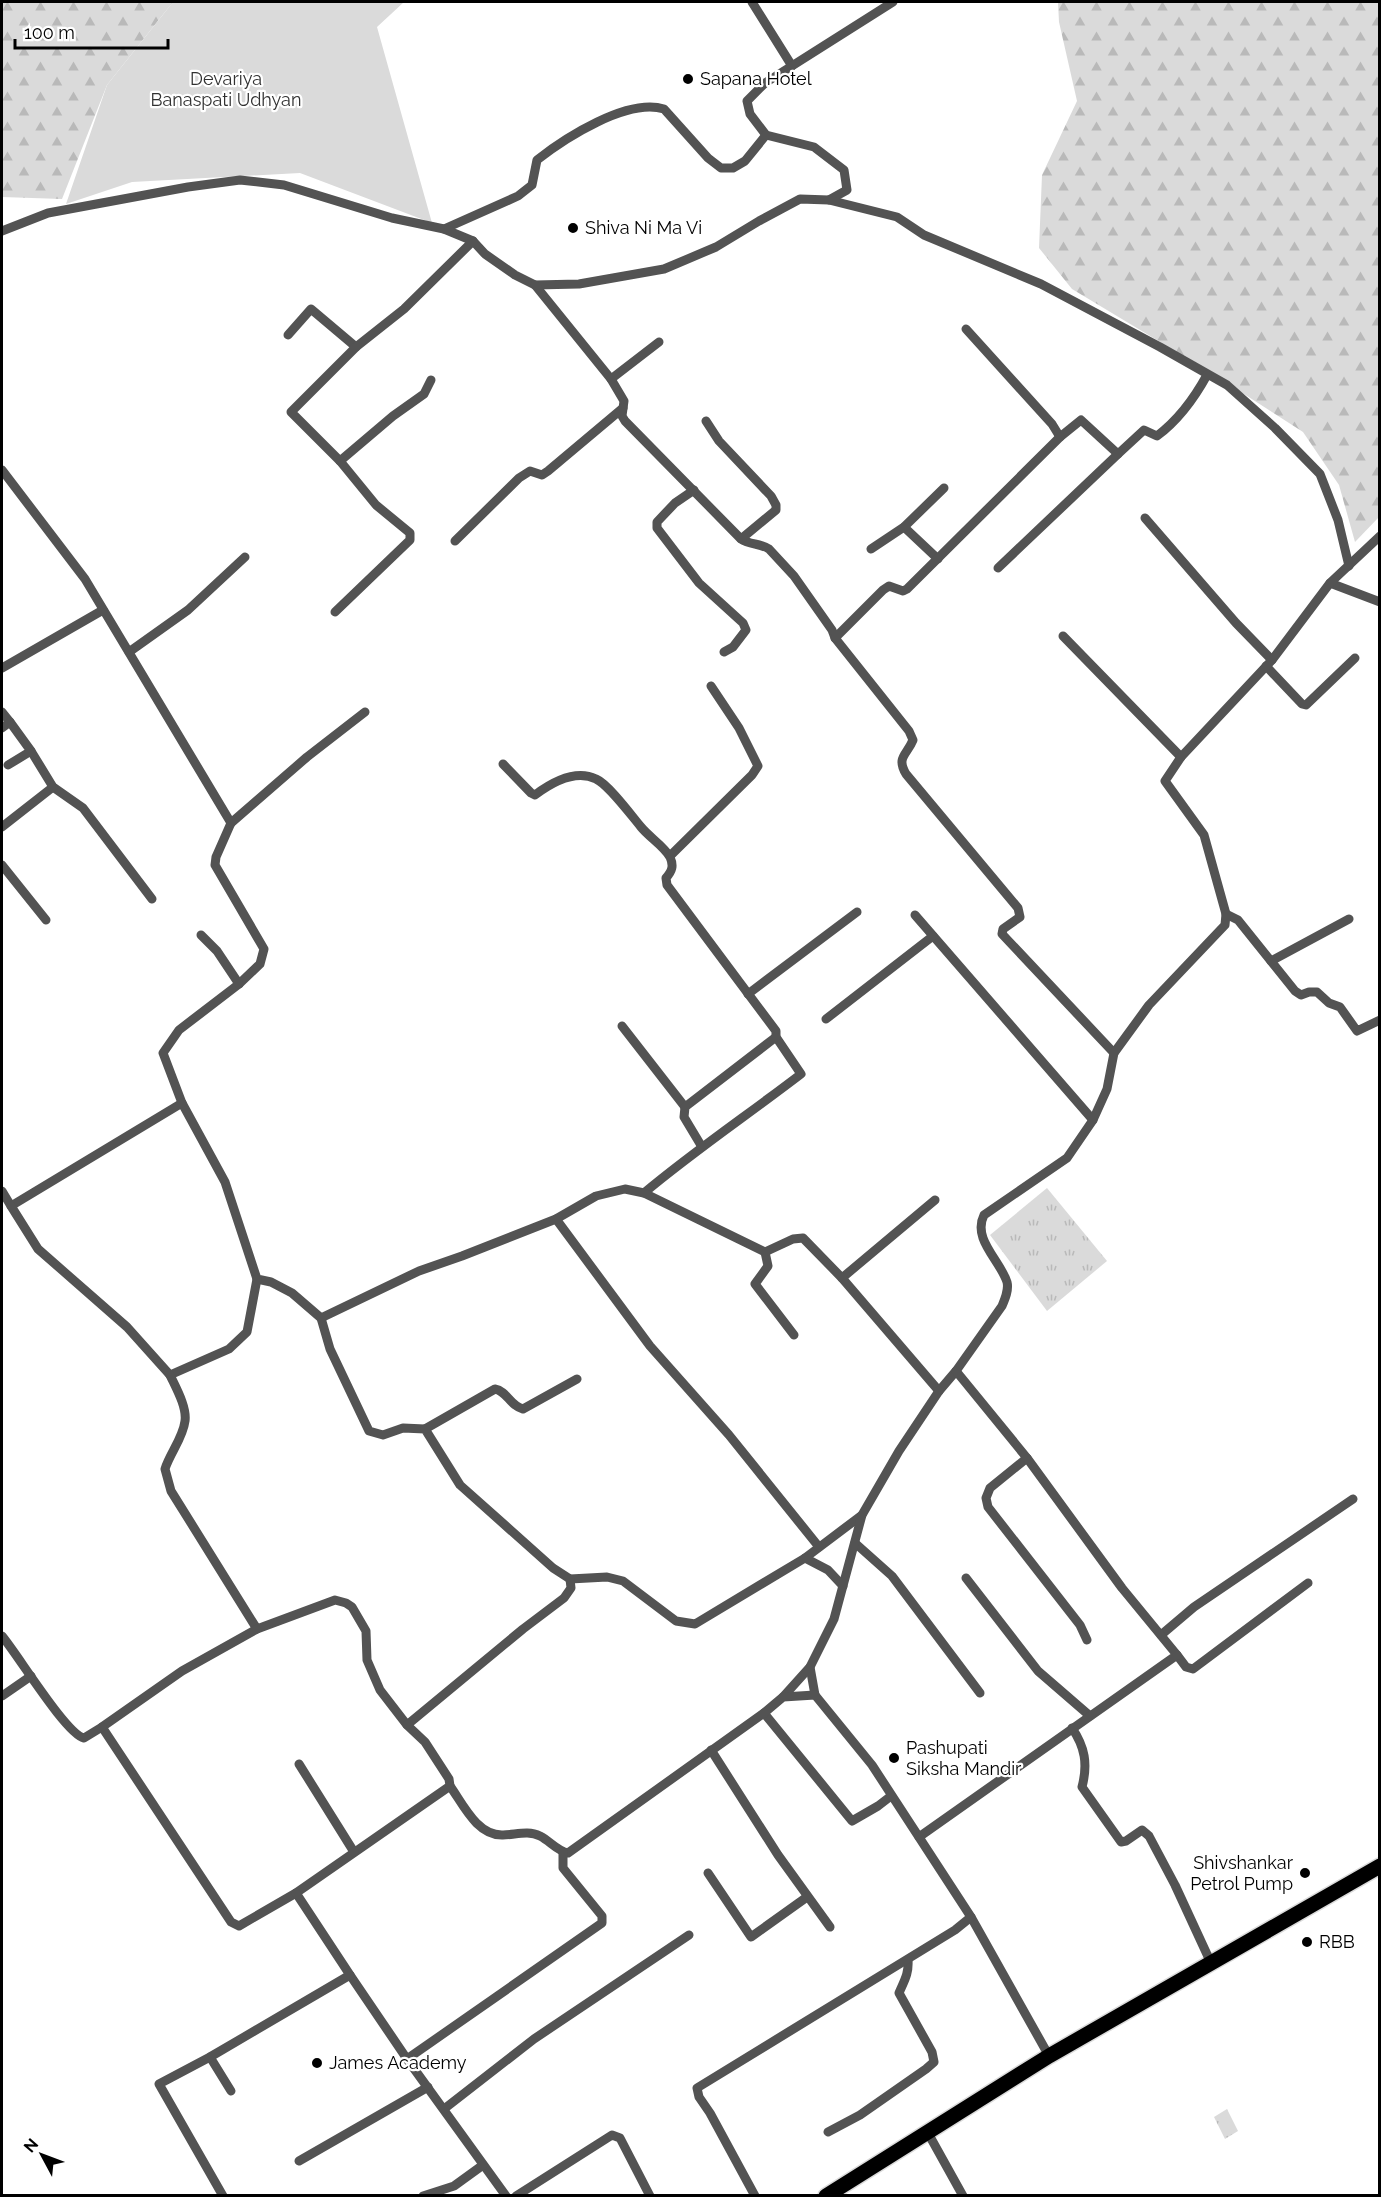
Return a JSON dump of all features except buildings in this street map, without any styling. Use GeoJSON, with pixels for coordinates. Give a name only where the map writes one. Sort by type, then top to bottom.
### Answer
{"type":"FeatureCollection","features":[{"type":"Feature","properties":{"kind":"main road"},"geometry":{"type":"LineString","coordinates":[[826,2196],[1049,2056],[1380,1866]]}},
{"type":"Feature","properties":{"kind":"street"},"geometry":{"type":"LineString","coordinates":[[752,2],[792,66]]}},
{"type":"Feature","properties":{"kind":"street"},"geometry":{"type":"LineString","coordinates":[[828,200],[848,190],[844,170],[813,147],[765,135],[750,114],[747,101],[765,83],[893,2]]}},
{"type":"Feature","properties":{"kind":"street"},"geometry":{"type":"LineString","coordinates":[[444,230],[518,196],[532,185],[537,160],[554,146],[629,110],[654,106],[664,109],[708,158],[721,168],[733,168],[745,161],[765,135]]}},
{"type":"Feature","properties":{"kind":"street"},"geometry":{"type":"LineString","coordinates":[[2,231],[48,213],[188,186],[240,180],[284,185],[392,218],[444,230],[473,241],[485,254],[515,275],[535,285],[611,380],[624,401],[622,416],[625,421],[741,539],[769,549],[794,576],[832,630],[835,638],[909,731],[913,740],[901,760],[901,766],[906,774],[1018,909],[1020,917],[1003,929],[1002,934],[1114,1053]]}},
{"type":"Feature","properties":{"kind":"street"},"geometry":{"type":"LineString","coordinates":[[535,285],[579,284],[664,269],[716,247],[800,199],[828,200],[897,217],[924,235],[1041,284],[1160,347],[1207,375],[1215,377],[1227,386],[1275,428],[1320,474],[1338,520],[1349,566]]}},
{"type":"Feature","properties":{"kind":"street"},"geometry":{"type":"LineString","coordinates":[[334,612],[410,540],[410,533],[376,506],[340,460],[291,412],[356,347],[404,309],[473,241]]}},
{"type":"Feature","properties":{"kind":"street"},"geometry":{"type":"LineString","coordinates":[[288,335],[310,309],[356,347]]}},
{"type":"Feature","properties":{"kind":"street"},"geometry":{"type":"LineString","coordinates":[[966,329],[1052,424],[1060,437]]}},
{"type":"Feature","properties":{"kind":"street"},"geometry":{"type":"LineString","coordinates":[[611,380],[659,342]]}},
{"type":"Feature","properties":{"kind":"street"},"geometry":{"type":"LineString","coordinates":[[998,568],[1144,430],[1157,436],[1164,430],[1199,390],[1207,375]]}},
{"type":"Feature","properties":{"kind":"street"},"geometry":{"type":"LineString","coordinates":[[340,460],[393,416],[424,394],[431,380]]}},
{"type":"Feature","properties":{"kind":"street"},"geometry":{"type":"LineString","coordinates":[[455,541],[519,478],[530,471],[542,475],[548,471],[623,408]]}},
{"type":"Feature","properties":{"kind":"street"},"geometry":{"type":"LineString","coordinates":[[835,638],[883,590],[889,586],[903,591],[1060,437],[1081,420],[1118,454]]}},
{"type":"Feature","properties":{"kind":"street"},"geometry":{"type":"LineString","coordinates":[[706,421],[719,441],[771,496],[776,505],[776,510],[741,539]]}},
{"type":"Feature","properties":{"kind":"street"},"geometry":{"type":"LineString","coordinates":[[2,470],[85,579],[231,823]]}},
{"type":"Feature","properties":{"kind":"street"},"geometry":{"type":"LineString","coordinates":[[871,549],[904,527],[944,488]]}},
{"type":"Feature","properties":{"kind":"street"},"geometry":{"type":"LineString","coordinates":[[694,490],[664,513],[657,522],[657,528],[699,583],[743,623],[746,630],[733,647],[724,652]]}},
{"type":"Feature","properties":{"kind":"street"},"geometry":{"type":"LineString","coordinates":[[1145,518],[1236,623],[1302,704],[1306,705],[1355,658]]}},
{"type":"Feature","properties":{"kind":"street"},"geometry":{"type":"LineString","coordinates":[[904,527],[938,559]]}},
{"type":"Feature","properties":{"kind":"street"},"geometry":{"type":"LineString","coordinates":[[2,1636],[58,1714],[79,1737],[84,1738],[182,1671],[257,1629],[335,1600],[346,1603],[352,1607],[366,1631],[367,1660],[380,1690],[407,1725],[425,1742],[449,1779],[450,1786],[477,1825],[492,1834],[504,1836],[515,1833],[539,1835],[568,1853],[764,1713],[783,1697],[810,1667],[834,1619],[862,1515],[899,1451],[1002,1306],[1007,1294],[1007,1283],[981,1234],[980,1224],[984,1215],[1067,1158],[1093,1120],[1107,1089],[1114,1053],[1149,1005],[1225,926],[1226,914],[1204,835],[1165,781],[1181,757],[1269,663],[1330,583],[1380,536]]}},
{"type":"Feature","properties":{"kind":"street"},"geometry":{"type":"LineString","coordinates":[[129,652],[188,610],[244,557]]}},
{"type":"Feature","properties":{"kind":"street"},"geometry":{"type":"LineString","coordinates":[[1330,583],[1380,602]]}},
{"type":"Feature","properties":{"kind":"street"},"geometry":{"type":"LineString","coordinates":[[2,668],[103,610]]}},
{"type":"Feature","properties":{"kind":"street"},"geometry":{"type":"LineString","coordinates":[[1063,636],[1181,757]]}},
{"type":"Feature","properties":{"kind":"street"},"geometry":{"type":"LineString","coordinates":[[669,856],[752,775],[758,766],[739,728],[711,686]]}},
{"type":"Feature","properties":{"kind":"street"},"geometry":{"type":"LineString","coordinates":[[2,712],[53,787],[83,808],[152,899]]}},
{"type":"Feature","properties":{"kind":"street"},"geometry":{"type":"LineString","coordinates":[[170,1375],[229,1349],[247,1332],[256,1279],[225,1182],[182,1103],[163,1053],[179,1030],[239,984],[260,964],[264,949],[215,865],[216,857],[231,823],[307,757],[365,712]]}},
{"type":"Feature","properties":{"kind":"street"},"geometry":{"type":"LineString","coordinates":[[2,728],[10,722]]}},
{"type":"Feature","properties":{"kind":"street"},"geometry":{"type":"LineString","coordinates":[[8,765],[31,752]]}},
{"type":"Feature","properties":{"kind":"street"},"geometry":{"type":"LineString","coordinates":[[503,764],[535,795],[545,786],[559,780],[584,776],[597,779],[669,856],[672,872],[666,878],[667,885],[776,1031],[776,1037],[801,1074],[681,1162],[644,1194]]}},
{"type":"Feature","properties":{"kind":"street"},"geometry":{"type":"LineString","coordinates":[[2,827],[53,787]]}},
{"type":"Feature","properties":{"kind":"street"},"geometry":{"type":"LineString","coordinates":[[2,865],[46,920]]}},
{"type":"Feature","properties":{"kind":"street"},"geometry":{"type":"LineString","coordinates":[[748,994],[858,912]]}},
{"type":"Feature","properties":{"kind":"street"},"geometry":{"type":"LineString","coordinates":[[1226,914],[1238,920],[1295,991],[1301,995],[1317,992],[1329,1003],[1340,1007],[1358,1031],[1380,1020]]}},
{"type":"Feature","properties":{"kind":"street"},"geometry":{"type":"LineString","coordinates":[[915,915],[1093,1120]]}},
{"type":"Feature","properties":{"kind":"street"},"geometry":{"type":"LineString","coordinates":[[1271,961],[1348,919]]}},
{"type":"Feature","properties":{"kind":"street"},"geometry":{"type":"LineString","coordinates":[[201,935],[217,951],[239,984]]}},
{"type":"Feature","properties":{"kind":"street"},"geometry":{"type":"LineString","coordinates":[[826,1019],[933,936]]}},
{"type":"Feature","properties":{"kind":"street"},"geometry":{"type":"LineString","coordinates":[[622,1026],[685,1107],[684,1117],[702,1147]]}},
{"type":"Feature","properties":{"kind":"street"},"geometry":{"type":"LineString","coordinates":[[685,1107],[776,1037]]}},
{"type":"Feature","properties":{"kind":"street"},"geometry":{"type":"LineString","coordinates":[[11,1206],[182,1103]]}},
{"type":"Feature","properties":{"kind":"street"},"geometry":{"type":"LineString","coordinates":[[321,1318],[418,1271],[556,1219],[596,1196],[625,1189],[644,1194],[765,1252]]}},
{"type":"Feature","properties":{"kind":"street"},"geometry":{"type":"LineString","coordinates":[[2,1191],[38,1249],[127,1327],[170,1375],[180,1396],[186,1418],[181,1435],[169,1455],[165,1469],[171,1491],[257,1629]]}},
{"type":"Feature","properties":{"kind":"street"},"geometry":{"type":"LineString","coordinates":[[842,1278],[935,1200]]}},
{"type":"Feature","properties":{"kind":"street"},"geometry":{"type":"LineString","coordinates":[[556,1219],[650,1346],[729,1435],[819,1547]]}},
{"type":"Feature","properties":{"kind":"street"},"geometry":{"type":"LineString","coordinates":[[765,1252],[793,1239],[803,1238],[842,1278],[939,1392]]}},
{"type":"Feature","properties":{"kind":"street"},"geometry":{"type":"LineString","coordinates":[[765,1252],[768,1266],[755,1284],[794,1335]]}},
{"type":"Feature","properties":{"kind":"street"},"geometry":{"type":"LineString","coordinates":[[256,1279],[271,1282],[292,1293],[321,1318],[330,1348],[369,1431],[383,1435],[403,1428],[425,1429],[495,1389],[504,1393],[513,1405],[523,1409],[577,1379]]}},
{"type":"Feature","properties":{"kind":"street"},"geometry":{"type":"LineString","coordinates":[[956,1371],[1027,1458],[1122,1588],[1186,1667],[1193,1670],[1308,1583]]}},
{"type":"Feature","properties":{"kind":"street"},"geometry":{"type":"LineString","coordinates":[[425,1429],[460,1485],[553,1568],[570,1580],[607,1577],[623,1581],[676,1621],[695,1624],[805,1558],[862,1515]]}},
{"type":"Feature","properties":{"kind":"street"},"geometry":{"type":"LineString","coordinates":[[1027,1458],[990,1488],[986,1498],[988,1507],[1080,1625],[1087,1640]]}},
{"type":"Feature","properties":{"kind":"street"},"geometry":{"type":"LineString","coordinates":[[1161,1635],[1194,1607],[1353,1499]]}},
{"type":"Feature","properties":{"kind":"street"},"geometry":{"type":"LineString","coordinates":[[855,1543],[892,1576],[980,1693]]}},
{"type":"Feature","properties":{"kind":"street"},"geometry":{"type":"LineString","coordinates":[[805,1558],[828,1570],[843,1586]]}},
{"type":"Feature","properties":{"kind":"street"},"geometry":{"type":"LineString","coordinates":[[966,1578],[1038,1671],[1090,1716]]}},
{"type":"Feature","properties":{"kind":"street"},"geometry":{"type":"LineString","coordinates":[[407,1725],[564,1598],[571,1588],[570,1580]]}},
{"type":"Feature","properties":{"kind":"street"},"geometry":{"type":"LineString","coordinates":[[919,1838],[1177,1654]]}},
{"type":"Feature","properties":{"kind":"street"},"geometry":{"type":"LineString","coordinates":[[810,1667],[815,1695],[872,1765],[970,1917],[1049,2056]]}},
{"type":"Feature","properties":{"kind":"street"},"geometry":{"type":"LineString","coordinates":[[2,1696],[31,1676]]}},
{"type":"Feature","properties":{"kind":"street"},"geometry":{"type":"LineString","coordinates":[[783,1697],[815,1695]]}},
{"type":"Feature","properties":{"kind":"street"},"geometry":{"type":"LineString","coordinates":[[764,1713],[852,1821],[891,1796]]}},
{"type":"Feature","properties":{"kind":"street"},"geometry":{"type":"LineString","coordinates":[[102,1727],[231,1922],[239,1926],[296,1893],[450,1786]]}},
{"type":"Feature","properties":{"kind":"street"},"geometry":{"type":"LineString","coordinates":[[1072,1728],[1083,1744],[1085,1766],[1082,1787],[1121,1842],[1142,1830],[1149,1836],[1175,1885],[1211,1963]]}},
{"type":"Feature","properties":{"kind":"street"},"geometry":{"type":"LineString","coordinates":[[711,1750],[739,1796],[830,1927]]}},
{"type":"Feature","properties":{"kind":"street"},"geometry":{"type":"LineString","coordinates":[[299,1764],[354,1852]]}},
{"type":"Feature","properties":{"kind":"street"},"geometry":{"type":"LineString","coordinates":[[407,2060],[602,1923],[602,1916],[563,1868],[563,1852]]}},
{"type":"Feature","properties":{"kind":"street"},"geometry":{"type":"LineString","coordinates":[[708,1873],[751,1936],[807,1897]]}},
{"type":"Feature","properties":{"kind":"street"},"geometry":{"type":"LineString","coordinates":[[296,1893],[407,2060],[506,2196]]}},
{"type":"Feature","properties":{"kind":"street"},"geometry":{"type":"LineString","coordinates":[[755,2196],[699,2097],[697,2088],[956,1930],[970,1917]]}},
{"type":"Feature","properties":{"kind":"street"},"geometry":{"type":"LineString","coordinates":[[444,2109],[534,2039],[689,1935]]}},
{"type":"Feature","properties":{"kind":"street"},"geometry":{"type":"LineString","coordinates":[[828,2132],[860,2115],[934,2062],[932,2052],[899,1993],[906,1980],[908,1960]]}},
{"type":"Feature","properties":{"kind":"street"},"geometry":{"type":"LineString","coordinates":[[223,2196],[159,2084],[210,2057],[350,1975]]}},
{"type":"Feature","properties":{"kind":"street"},"geometry":{"type":"LineString","coordinates":[[210,2057],[231,2091]]}},
{"type":"Feature","properties":{"kind":"street"},"geometry":{"type":"LineString","coordinates":[[299,2162],[428,2087]]}},
{"type":"Feature","properties":{"kind":"street"},"geometry":{"type":"LineString","coordinates":[[928,2133],[963,2196]]}},
{"type":"Feature","properties":{"kind":"street"},"geometry":{"type":"LineString","coordinates":[[516,2196],[612,2135],[620,2138],[650,2196]]}},
{"type":"Feature","properties":{"kind":"street"},"geometry":{"type":"LineString","coordinates":[[423,2196],[454,2186],[483,2165]]}},
{"type":"Feature","properties":{"kind":"green space"},"geometry":{"type":"Polygon","coordinates":[[[2,2],[173,2],[107,85],[62,199],[2,197],[2,2]]]}},
{"type":"Feature","properties":{"kind":"green space","name":"Devariya Banaspati Udhyan"},"geometry":{"type":"Polygon","coordinates":[[[173,2],[404,2],[377,27],[432,223],[300,173],[132,182],[66,204],[107,85],[173,2]]]}},
{"type":"Feature","properties":{"kind":"green space"},"geometry":{"type":"Polygon","coordinates":[[[1058,2],[1379,2],[1379,517],[1355,542],[1339,485],[1303,432],[1205,369],[1072,289],[1039,248],[1042,175],[1077,101],[1059,22],[1058,2]]]}},
{"type":"Feature","properties":{"kind":"green space"},"geometry":{"type":"Polygon","coordinates":[[[1047,1188],[1107,1261],[1047,1311],[990,1235],[1047,1188]]]}},
{"type":"Feature","properties":{"kind":"green space"},"geometry":{"type":"Polygon","coordinates":[[[1227,2109],[1238,2131],[1225,2139],[1214,2117],[1227,2109]]]}},
{"type":"Feature","properties":{"kind":"place","name":"Sapana Hotel"},"geometry":{"type":"Point","coordinates":[688,79]}},
{"type":"Feature","properties":{"kind":"place","name":"Shiva Ni Ma Vi"},"geometry":{"type":"Point","coordinates":[573,228]}},
{"type":"Feature","properties":{"kind":"place","name":"Pashupati Siksha Mandir"},"geometry":{"type":"Point","coordinates":[894,1758]}},
{"type":"Feature","properties":{"kind":"place","name":"Shivshankar Petrol Pump"},"geometry":{"type":"Point","coordinates":[1305,1873]}},
{"type":"Feature","properties":{"kind":"place","name":"RBB"},"geometry":{"type":"Point","coordinates":[1307,1942]}},
{"type":"Feature","properties":{"kind":"place","name":"James Academy"},"geometry":{"type":"Point","coordinates":[317,2063]}}]}
